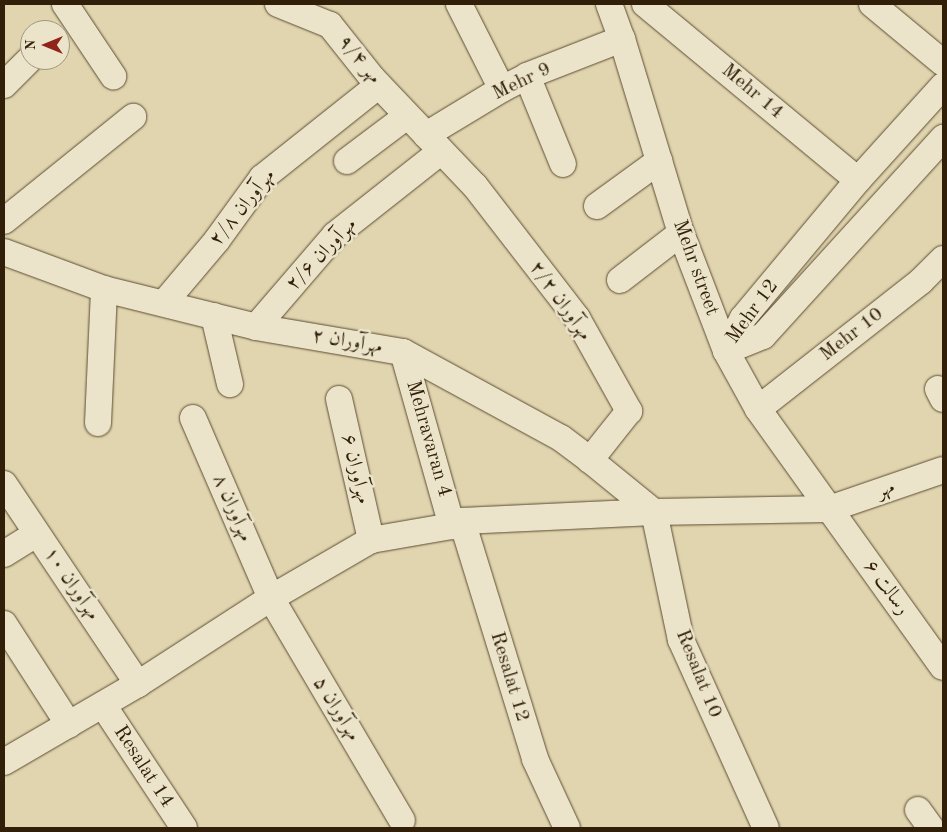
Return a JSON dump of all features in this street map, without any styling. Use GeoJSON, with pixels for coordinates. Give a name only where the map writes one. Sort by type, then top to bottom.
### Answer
{"type":"FeatureCollection","features":[{"type":"Feature","properties":{"kind":"street","name":"مهر ۹/۴"},"geometry":{"type":"LineString","coordinates":[[278,4],[330,25],[379,85],[433,144]]}},
{"type":"Feature","properties":{"kind":"street"},"geometry":{"type":"LineString","coordinates":[[459,4],[502,89]]}},
{"type":"Feature","properties":{"kind":"street","name":"Mehr street"},"geometry":{"type":"LineString","coordinates":[[609,4],[622,39],[680,233],[726,351],[758,409],[829,509]]}},
{"type":"Feature","properties":{"kind":"street","name":"Mehr 14"},"geometry":{"type":"LineString","coordinates":[[645,4],[858,180]]}},
{"type":"Feature","properties":{"kind":"street"},"geometry":{"type":"LineString","coordinates":[[872,4],[943,63]]}},
{"type":"Feature","properties":{"kind":"street"},"geometry":{"type":"LineString","coordinates":[[65,17],[113,76]]}},
{"type":"Feature","properties":{"kind":"street","name":"Mehr 9"},"geometry":{"type":"LineString","coordinates":[[433,144],[502,89],[527,76],[622,39]]}},
{"type":"Feature","properties":{"kind":"street"},"geometry":{"type":"LineString","coordinates":[[4,85],[20,68]]}},
{"type":"Feature","properties":{"kind":"street"},"geometry":{"type":"LineString","coordinates":[[527,76],[563,164]]}},
{"type":"Feature","properties":{"kind":"street","name":"مهرآوران ۲/۸"},"geometry":{"type":"LineString","coordinates":[[164,303],[217,240],[262,178],[379,85]]}},
{"type":"Feature","properties":{"kind":"street","name":"Mehr 12"},"geometry":{"type":"LineString","coordinates":[[726,351],[743,318],[858,180],[943,86]]}},
{"type":"Feature","properties":{"kind":"street"},"geometry":{"type":"LineString","coordinates":[[348,161],[407,116]]}},
{"type":"Feature","properties":{"kind":"street"},"geometry":{"type":"LineString","coordinates":[[4,221],[133,117]]}},
{"type":"Feature","properties":{"kind":"street","name":"Mehr 12"},"geometry":{"type":"LineString","coordinates":[[726,351],[763,336],[943,138]]}},
{"type":"Feature","properties":{"kind":"street","name":"مهرآوران ۲/۶"},"geometry":{"type":"LineString","coordinates":[[256,327],[335,235],[433,144]]}},
{"type":"Feature","properties":{"kind":"street","name":"مهرآوران ۲/۲"},"geometry":{"type":"LineString","coordinates":[[433,144],[475,186],[577,318],[629,411],[590,460]]}},
{"type":"Feature","properties":{"kind":"street"},"geometry":{"type":"LineString","coordinates":[[597,206],[659,161]]}},
{"type":"Feature","properties":{"kind":"street"},"geometry":{"type":"LineString","coordinates":[[620,280],[680,233]]}},
{"type":"Feature","properties":{"kind":"street","name":"مهرآوران ۲"},"geometry":{"type":"LineString","coordinates":[[4,252],[104,289],[256,327],[403,352],[560,438],[654,512]]}},
{"type":"Feature","properties":{"kind":"street","name":"Mehr 10"},"geometry":{"type":"LineString","coordinates":[[758,409],[939,272]]}},
{"type":"Feature","properties":{"kind":"street"},"geometry":{"type":"LineString","coordinates":[[98,422],[104,289]]}},
{"type":"Feature","properties":{"kind":"street"},"geometry":{"type":"LineString","coordinates":[[214,316],[230,384]]}},
{"type":"Feature","properties":{"kind":"street","name":"Mehravaran 4"},"geometry":{"type":"LineString","coordinates":[[403,352],[457,524]]}},
{"type":"Feature","properties":{"kind":"street","name":"مهرآوران ۶"},"geometry":{"type":"LineString","coordinates":[[339,399],[371,540]]}},
{"type":"Feature","properties":{"kind":"street","name":"مهرآوران ۸"},"geometry":{"type":"LineString","coordinates":[[193,418],[270,598]]}},
{"type":"Feature","properties":{"kind":"street","name":"مهر"},"geometry":{"type":"LineString","coordinates":[[371,540],[457,524],[654,512],[829,509],[943,470]]}},
{"type":"Feature","properties":{"kind":"street","name":"مهرآوران ۱۰"},"geometry":{"type":"LineString","coordinates":[[4,484],[138,684]]}},
{"type":"Feature","properties":{"kind":"street","name":"رسالت ۶"},"geometry":{"type":"LineString","coordinates":[[829,509],[943,667]]}},
{"type":"Feature","properties":{"kind":"street","name":"Resalat 10"},"geometry":{"type":"LineString","coordinates":[[654,512],[681,640],[766,828]]}},
{"type":"Feature","properties":{"kind":"street","name":"Resalat 12"},"geometry":{"type":"LineString","coordinates":[[457,524],[535,760],[566,828]]}},
{"type":"Feature","properties":{"kind":"street"},"geometry":{"type":"LineString","coordinates":[[4,554],[36,534]]}},
{"type":"Feature","properties":{"kind":"street"},"geometry":{"type":"LineString","coordinates":[[4,762],[138,684],[270,598],[371,540]]}},
{"type":"Feature","properties":{"kind":"street","name":"مهرآوران ۵"},"geometry":{"type":"LineString","coordinates":[[270,598],[402,820]]}},
{"type":"Feature","properties":{"kind":"street"},"geometry":{"type":"LineString","coordinates":[[4,624],[69,725]]}},
{"type":"Feature","properties":{"kind":"street","name":"Resalat 14"},"geometry":{"type":"LineString","coordinates":[[103,705],[184,828]]}}]}
